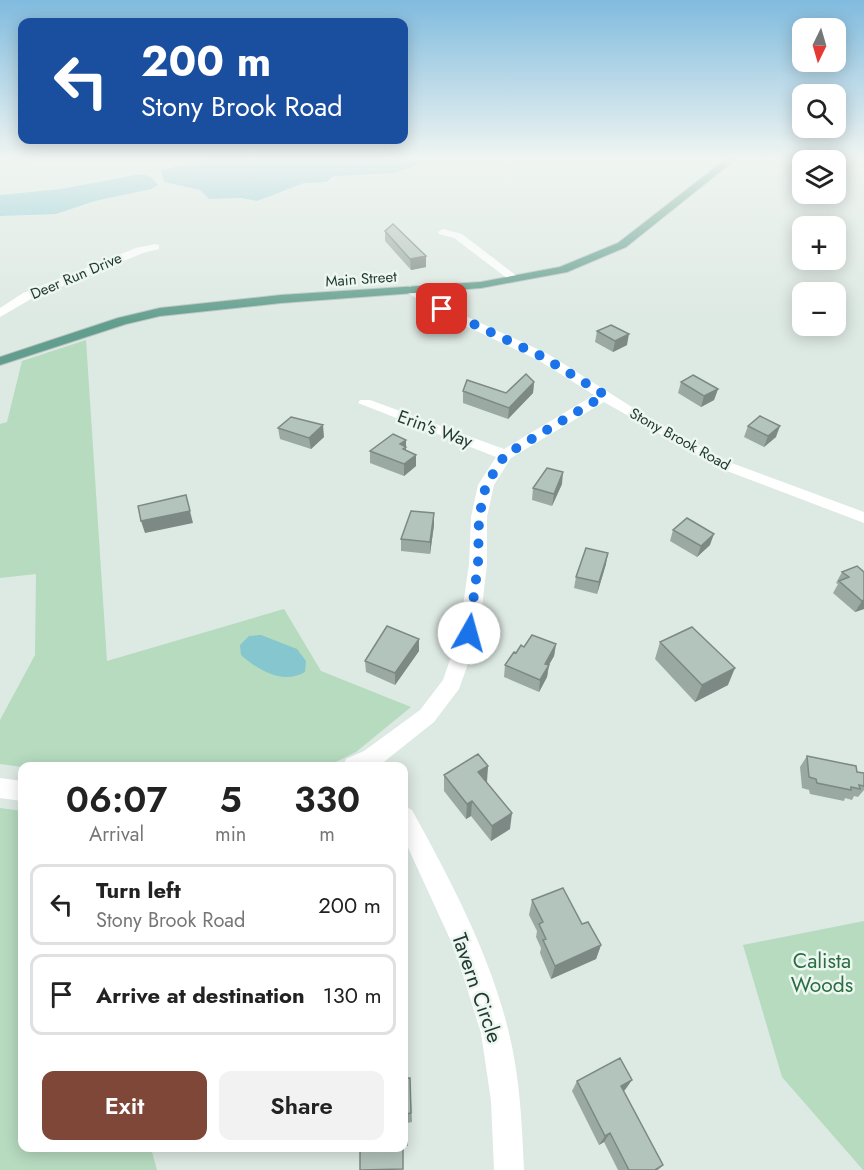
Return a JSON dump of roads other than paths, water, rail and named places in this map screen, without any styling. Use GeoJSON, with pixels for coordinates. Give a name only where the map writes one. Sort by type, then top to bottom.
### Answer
{"type":"FeatureCollection","features":[{"type":"Feature","properties":{"kind":"main road","name":"Main Street"},"geometry":{"type":"LineString","coordinates":[[1,359],[122,321],[160,312],[281,299],[516,280],[563,270],[622,245],[662,214]]}},
{"type":"Feature","properties":{"kind":"street"},"geometry":{"type":"LineString","coordinates":[[443,232],[458,236],[516,280]]}},
{"type":"Feature","properties":{"kind":"street","name":"Deer Run Drive"},"geometry":{"type":"LineString","coordinates":[[0,313],[17,302],[54,285],[140,250],[155,247]]}},
{"type":"Feature","properties":{"kind":"street","name":"Stony Brook Road"},"geometry":{"type":"LineString","coordinates":[[410,290],[457,317],[543,357],[638,417],[724,465],[864,518]]}},
{"type":"Feature","properties":{"kind":"street"},"geometry":{"type":"LineString","coordinates":[[370,762],[427,716],[452,683],[469,633],[478,564],[479,517],[486,485],[505,455],[605,395]]}},
{"type":"Feature","properties":{"kind":"street","name":"Erin's Way"},"geometry":{"type":"LineString","coordinates":[[365,403],[505,455]]}},
{"type":"Feature","properties":{"kind":"street"},"geometry":{"type":"LineString","coordinates":[[0,788],[18,790]]}},
{"type":"Feature","properties":{"kind":"street","name":"Tavern Circle"},"geometry":{"type":"LineString","coordinates":[[408,825],[434,874],[484,996],[501,1066],[509,1170]]}},
{"type":"Feature","properties":{"kind":"water"},"geometry":{"type":"Polygon","coordinates":[[[0,214],[57,214],[56,214],[0,216],[0,214]]]}},
{"type":"Feature","properties":{"kind":"water"},"geometry":{"type":"Polygon","coordinates":[[[261,635],[297,649],[306,661],[305,672],[288,677],[271,674],[255,666],[241,655],[240,645],[249,636],[261,635]]]}},
{"type":"Feature","properties":{"kind":"park label","name":"Calista Woods"},"geometry":{"type":"Point","coordinates":[822,973]}}]}
